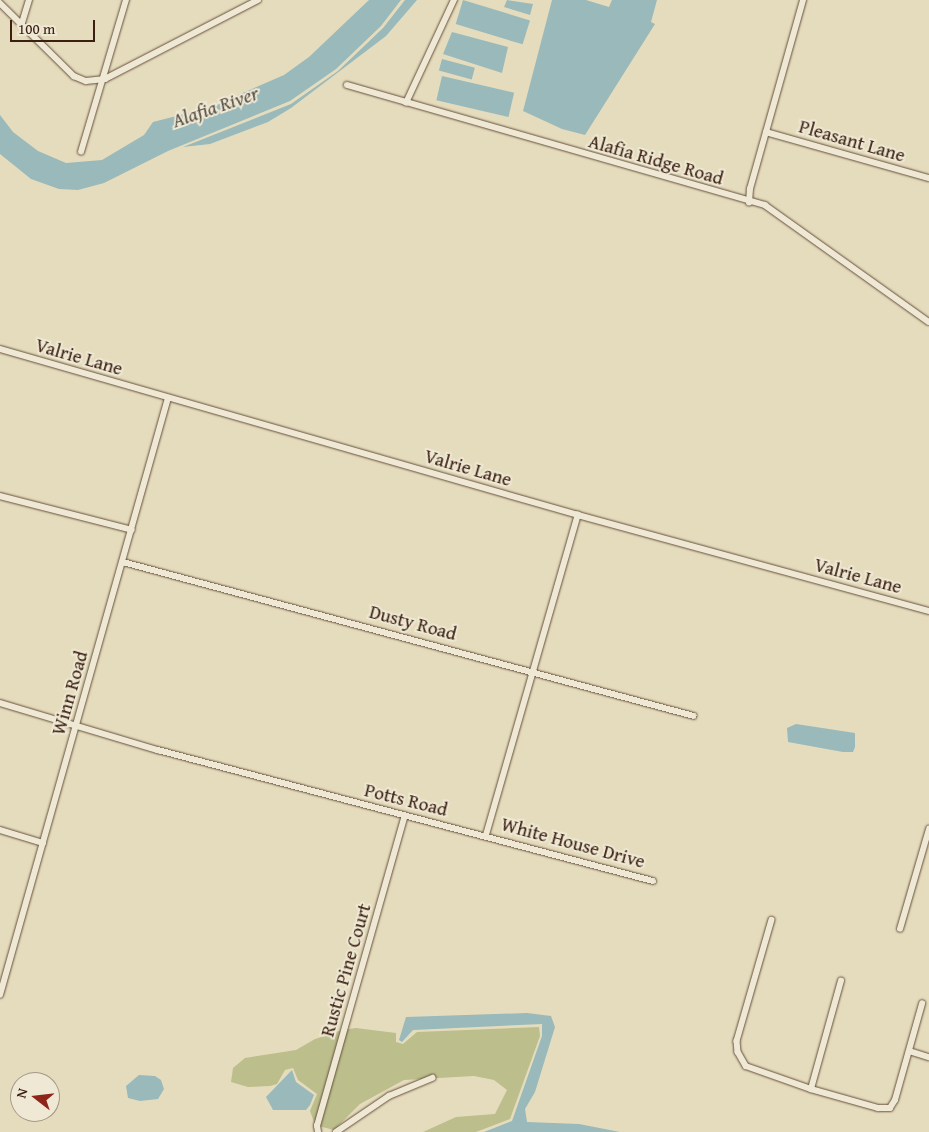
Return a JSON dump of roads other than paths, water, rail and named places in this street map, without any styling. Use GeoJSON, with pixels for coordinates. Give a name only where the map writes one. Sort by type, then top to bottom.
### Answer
{"type":"FeatureCollection","features":[{"type":"Feature","properties":{"kind":"street"},"geometry":{"type":"LineString","coordinates":[[22,23],[29,0]]}},
{"type":"Feature","properties":{"kind":"street"},"geometry":{"type":"LineString","coordinates":[[81,152],[105,79],[126,0]]}},
{"type":"Feature","properties":{"kind":"street"},"geometry":{"type":"LineString","coordinates":[[0,3],[74,76],[86,81],[105,79],[258,0]]}},
{"type":"Feature","properties":{"kind":"street"},"geometry":{"type":"LineString","coordinates":[[406,103],[454,0]]}},
{"type":"Feature","properties":{"kind":"street"},"geometry":{"type":"LineString","coordinates":[[749,203],[766,132],[803,0]]}},
{"type":"Feature","properties":{"kind":"street","name":"Alafia Ridge Road"},"geometry":{"type":"LineString","coordinates":[[347,85],[749,203],[765,205],[929,322]]}},
{"type":"Feature","properties":{"kind":"street","name":"Pleasant Lane"},"geometry":{"type":"LineString","coordinates":[[766,132],[929,178]]}},
{"type":"Feature","properties":{"kind":"street","name":"Valrie Lane"},"geometry":{"type":"LineString","coordinates":[[0,349],[578,515],[929,611]]}},
{"type":"Feature","properties":{"kind":"street","name":"Winn Road"},"geometry":{"type":"LineString","coordinates":[[0,995],[168,398]]}},
{"type":"Feature","properties":{"kind":"street"},"geometry":{"type":"LineString","coordinates":[[0,496],[132,530]]}},
{"type":"Feature","properties":{"kind":"street"},"geometry":{"type":"LineString","coordinates":[[486,835],[578,515]]}},
{"type":"Feature","properties":{"kind":"street","name":"Dusty Road"},"geometry":{"type":"LineString","coordinates":[[123,562],[534,671],[694,716]]}},
{"type":"Feature","properties":{"kind":"street","name":"Potts Road"},"geometry":{"type":"LineString","coordinates":[[0,703],[76,726],[405,816],[486,835]]}},
{"type":"Feature","properties":{"kind":"street","name":"Rustic Pine Court"},"geometry":{"type":"LineString","coordinates":[[318,1132],[317,1126],[405,816]]}},
{"type":"Feature","properties":{"kind":"street"},"geometry":{"type":"LineString","coordinates":[[900,929],[929,829]]}},
{"type":"Feature","properties":{"kind":"street"},"geometry":{"type":"LineString","coordinates":[[0,830],[43,843]]}},
{"type":"Feature","properties":{"kind":"street","name":"White House Drive"},"geometry":{"type":"LineString","coordinates":[[486,835],[653,881]]}},
{"type":"Feature","properties":{"kind":"street"},"geometry":{"type":"LineString","coordinates":[[772,920],[737,1041],[738,1052],[746,1066],[811,1089],[878,1108],[890,1108],[895,1100],[922,1004]]}},
{"type":"Feature","properties":{"kind":"street"},"geometry":{"type":"LineString","coordinates":[[811,1089],[841,981]]}},
{"type":"Feature","properties":{"kind":"street"},"geometry":{"type":"LineString","coordinates":[[909,1051],[929,1057]]}},
{"type":"Feature","properties":{"kind":"street"},"geometry":{"type":"LineString","coordinates":[[336,1132],[389,1096],[432,1078]]}},
{"type":"Feature","properties":{"kind":"water","name":"Alafia River"},"geometry":{"type":"Polygon","coordinates":[[[369,0],[401,0],[381,26],[336,69],[290,101],[168,151],[104,183],[78,190],[59,189],[31,179],[0,154],[0,115],[13,132],[38,151],[66,163],[102,160],[144,135],[153,122],[208,108],[284,75],[309,57],[369,0]]]}},
{"type":"Feature","properties":{"kind":"water"},"geometry":{"type":"Polygon","coordinates":[[[405,0],[417,0],[386,36],[291,108],[268,122],[210,144],[183,147],[291,104],[338,71],[383,28],[405,0]]]}},
{"type":"Feature","properties":{"kind":"water"},"geometry":{"type":"Polygon","coordinates":[[[463,0],[530,20],[523,44],[456,24],[463,0]]]}},
{"type":"Feature","properties":{"kind":"water"},"geometry":{"type":"Polygon","coordinates":[[[507,0],[533,4],[530,15],[504,7],[507,0]]]}},
{"type":"Feature","properties":{"kind":"water"},"geometry":{"type":"Polygon","coordinates":[[[552,0],[586,0],[609,7],[612,0],[657,0],[651,22],[655,24],[585,135],[562,129],[523,111],[552,0]]]}},
{"type":"Feature","properties":{"kind":"water"},"geometry":{"type":"Polygon","coordinates":[[[452,32],[508,47],[502,73],[443,54],[452,32]]]}},
{"type":"Feature","properties":{"kind":"water"},"geometry":{"type":"Polygon","coordinates":[[[442,59],[475,68],[472,79],[439,71],[442,59]]]}},
{"type":"Feature","properties":{"kind":"water"},"geometry":{"type":"Polygon","coordinates":[[[442,76],[514,93],[508,117],[436,100],[442,76]]]}},
{"type":"Feature","properties":{"kind":"water"},"geometry":{"type":"Polygon","coordinates":[[[796,724],[855,733],[853,752],[843,752],[788,742],[787,728],[796,724]]]}},
{"type":"Feature","properties":{"kind":"water"},"geometry":{"type":"Polygon","coordinates":[[[527,1013],[551,1016],[555,1027],[535,1092],[525,1109],[527,1122],[579,1124],[620,1132],[484,1132],[512,1121],[542,1036],[542,1024],[413,1030],[402,1042],[399,1040],[406,1017],[527,1013]]]}},
{"type":"Feature","properties":{"kind":"water"},"geometry":{"type":"Polygon","coordinates":[[[292,1070],[296,1082],[314,1095],[310,1105],[306,1110],[273,1110],[266,1097],[292,1070]]]}},
{"type":"Feature","properties":{"kind":"water"},"geometry":{"type":"Polygon","coordinates":[[[139,1075],[155,1076],[161,1080],[164,1089],[158,1099],[140,1101],[128,1098],[126,1086],[139,1075]]]}}]}
